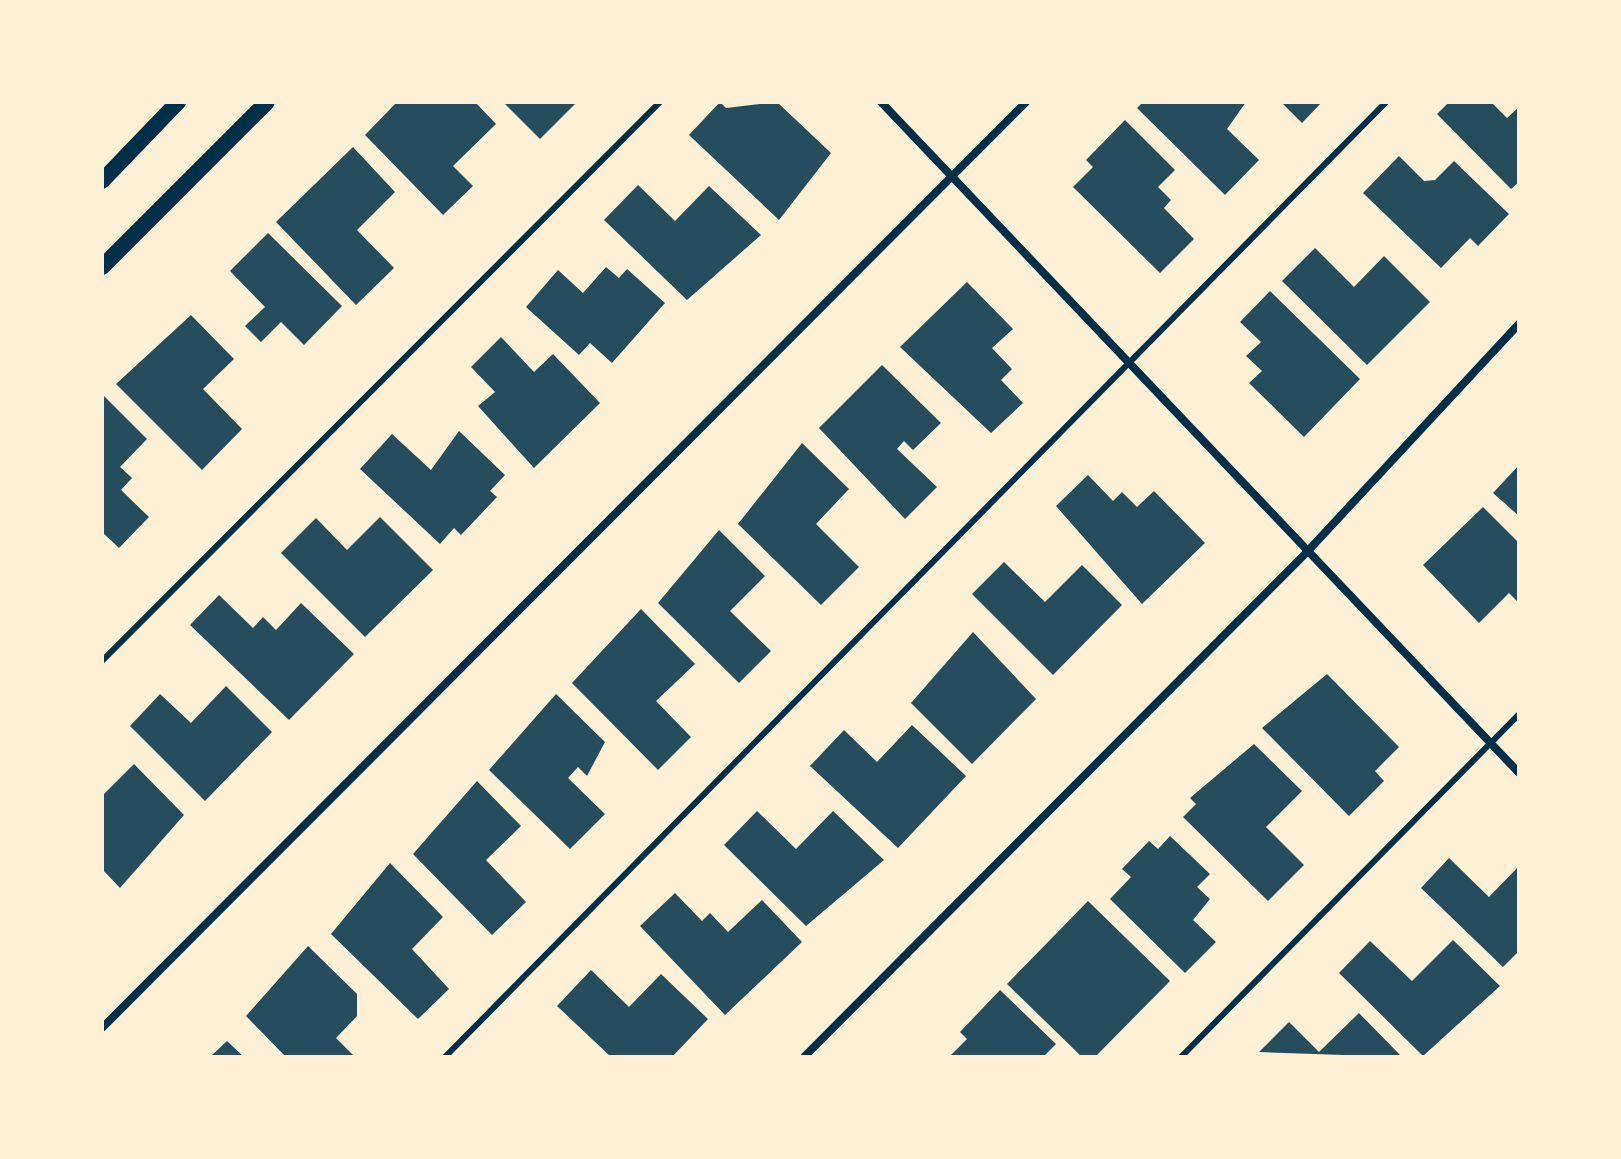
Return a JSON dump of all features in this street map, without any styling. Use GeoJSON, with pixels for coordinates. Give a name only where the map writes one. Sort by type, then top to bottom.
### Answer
{"type":"FeatureCollection","features":[{"type":"Feature","properties":{"kind":"main road"},"geometry":{"type":"LineString","coordinates":[[102,181],[178,102]]}},
{"type":"Feature","properties":{"kind":"main road"},"geometry":{"type":"LineString","coordinates":[[102,267],[267,102]]}},
{"type":"Feature","properties":{"kind":"street"},"geometry":{"type":"LineString","coordinates":[[881,102],[956,175],[1136,363],[1306,553],[1519,773]]}},
{"type":"Feature","properties":{"kind":"street"},"geometry":{"type":"LineString","coordinates":[[102,1028],[1026,102]]}},
{"type":"Feature","properties":{"kind":"street"},"geometry":{"type":"LineString","coordinates":[[804,1057],[1306,553],[1519,324]]}},
{"type":"Feature","properties":{"kind":"lane"},"geometry":{"type":"LineString","coordinates":[[102,661],[660,102]]}},
{"type":"Feature","properties":{"kind":"lane"},"geometry":{"type":"LineString","coordinates":[[445,1057],[1136,363],[1386,102]]}},
{"type":"Feature","properties":{"kind":"lane"},"geometry":{"type":"LineString","coordinates":[[1181,1057],[1519,714]]}},
{"type":"Feature","properties":{"kind":"building"},"geometry":{"type":"Polygon","coordinates":[[[397,102],[475,102],[496,124],[453,166],[473,186],[443,215],[365,135],[397,102]]]}},
{"type":"Feature","properties":{"kind":"building"},"geometry":{"type":"Polygon","coordinates":[[[503,102],[577,102],[540,139],[503,102]]]}},
{"type":"Feature","properties":{"kind":"building"},"geometry":{"type":"Polygon","coordinates":[[[720,102],[726,108],[777,102],[831,153],[779,220],[689,135],[720,102]]]}},
{"type":"Feature","properties":{"kind":"building"},"geometry":{"type":"Polygon","coordinates":[[[1143,102],[1246,102],[1227,129],[1259,160],[1225,195],[1137,108],[1143,102]]]}},
{"type":"Feature","properties":{"kind":"building"},"geometry":{"type":"Polygon","coordinates":[[[1281,102],[1322,102],[1302,123],[1281,102]]]}},
{"type":"Feature","properties":{"kind":"building"},"geometry":{"type":"Polygon","coordinates":[[[1449,102],[1491,102],[1507,118],[1519,107],[1519,182],[1511,189],[1437,114],[1449,102]]]}},
{"type":"Feature","properties":{"kind":"building"},"geometry":{"type":"Polygon","coordinates":[[[1125,120],[1175,170],[1158,187],[1171,200],[1164,208],[1194,239],[1160,273],[1073,187],[1093,167],[1086,160],[1125,120]]]}},
{"type":"Feature","properties":{"kind":"building"},"geometry":{"type":"Polygon","coordinates":[[[353,147],[395,192],[357,230],[394,268],[356,305],[276,222],[353,147]]]}},
{"type":"Feature","properties":{"kind":"building"},"geometry":{"type":"Polygon","coordinates":[[[1399,156],[1424,181],[1435,180],[1454,161],[1509,214],[1478,246],[1470,238],[1441,268],[1363,193],[1399,156]]]}},
{"type":"Feature","properties":{"kind":"building"},"geometry":{"type":"Polygon","coordinates":[[[638,185],[675,221],[709,186],[761,235],[687,300],[604,220],[638,185]]]}},
{"type":"Feature","properties":{"kind":"building"},"geometry":{"type":"Polygon","coordinates":[[[268,233],[342,306],[304,345],[281,322],[261,342],[245,326],[265,307],[230,271],[268,233]]]}},
{"type":"Feature","properties":{"kind":"building"},"geometry":{"type":"Polygon","coordinates":[[[1315,248],[1354,287],[1384,256],[1430,302],[1367,365],[1282,281],[1315,248]]]}},
{"type":"Feature","properties":{"kind":"building"},"geometry":{"type":"Polygon","coordinates":[[[606,267],[619,278],[627,269],[665,303],[612,363],[590,343],[579,355],[526,307],[558,270],[583,293],[606,267]]]}},
{"type":"Feature","properties":{"kind":"building"},"geometry":{"type":"Polygon","coordinates":[[[967,282],[1013,329],[992,348],[1012,369],[1001,380],[1023,403],[991,433],[900,347],[967,282]]]}},
{"type":"Feature","properties":{"kind":"building"},"geometry":{"type":"Polygon","coordinates":[[[1270,291],[1360,379],[1304,437],[1249,383],[1262,371],[1246,356],[1261,342],[1240,322],[1270,291]]]}},
{"type":"Feature","properties":{"kind":"building"},"geometry":{"type":"Polygon","coordinates":[[[191,315],[234,359],[203,389],[242,429],[202,470],[116,384],[191,315]]]}},
{"type":"Feature","properties":{"kind":"building"},"geometry":{"type":"Polygon","coordinates":[[[501,337],[534,372],[553,354],[600,403],[534,468],[478,406],[495,392],[471,367],[501,337]]]}},
{"type":"Feature","properties":{"kind":"building"},"geometry":{"type":"Polygon","coordinates":[[[882,365],[941,423],[913,450],[904,441],[897,449],[937,487],[905,519],[819,428],[882,365]]]}},
{"type":"Feature","properties":{"kind":"building"},"geometry":{"type":"Polygon","coordinates":[[[102,394],[147,439],[120,467],[132,478],[121,490],[149,517],[119,548],[102,532],[102,394]]]}},
{"type":"Feature","properties":{"kind":"building"},"geometry":{"type":"Polygon","coordinates":[[[459,431],[505,475],[490,491],[497,497],[461,535],[454,528],[440,544],[360,469],[392,434],[431,470],[459,431]]]}},
{"type":"Feature","properties":{"kind":"building"},"geometry":{"type":"Polygon","coordinates":[[[802,443],[849,489],[816,524],[859,567],[821,605],[738,524],[802,443]]]}},
{"type":"Feature","properties":{"kind":"building"},"geometry":{"type":"Polygon","coordinates":[[[1519,465],[1519,516],[1493,493],[1519,465]]]}},
{"type":"Feature","properties":{"kind":"building"},"geometry":{"type":"Polygon","coordinates":[[[1088,475],[1113,501],[1122,492],[1137,507],[1154,491],[1205,543],[1142,604],[1056,506],[1088,475]]]}},
{"type":"Feature","properties":{"kind":"building"},"geometry":{"type":"Polygon","coordinates":[[[1483,507],[1519,543],[1519,603],[1509,593],[1479,623],[1423,565],[1483,507]]]}},
{"type":"Feature","properties":{"kind":"building"},"geometry":{"type":"Polygon","coordinates":[[[380,517],[433,570],[365,637],[281,553],[316,518],[347,550],[380,517]]]}},
{"type":"Feature","properties":{"kind":"building"},"geometry":{"type":"Polygon","coordinates":[[[719,530],[765,576],[730,611],[771,651],[739,683],[658,603],[719,530]]]}},
{"type":"Feature","properties":{"kind":"building"},"geometry":{"type":"Polygon","coordinates":[[[1004,562],[1045,602],[1082,565],[1122,605],[1053,675],[972,594],[1004,562]]]}},
{"type":"Feature","properties":{"kind":"building"},"geometry":{"type":"Polygon","coordinates":[[[219,595],[253,628],[263,617],[276,630],[301,603],[354,654],[289,720],[190,625],[219,595]]]}},
{"type":"Feature","properties":{"kind":"building"},"geometry":{"type":"Polygon","coordinates":[[[641,609],[695,664],[656,701],[691,737],[658,770],[572,683],[641,609]]]}},
{"type":"Feature","properties":{"kind":"building"},"geometry":{"type":"Polygon","coordinates":[[[973,632],[1036,699],[972,764],[911,703],[973,632]]]}},
{"type":"Feature","properties":{"kind":"building"},"geometry":{"type":"Polygon","coordinates":[[[1327,674],[1399,747],[1375,771],[1384,781],[1349,816],[1262,728],[1327,674]]]}},
{"type":"Feature","properties":{"kind":"building"},"geometry":{"type":"Polygon","coordinates":[[[226,686],[272,732],[205,801],[130,726],[160,694],[191,723],[226,686]]]}},
{"type":"Feature","properties":{"kind":"building"},"geometry":{"type":"Polygon","coordinates":[[[556,694],[605,742],[587,776],[578,767],[568,778],[605,814],[570,849],[489,770],[556,694]]]}},
{"type":"Feature","properties":{"kind":"building"},"geometry":{"type":"Polygon","coordinates":[[[912,725],[966,776],[898,848],[810,766],[844,730],[877,762],[912,725]]]}},
{"type":"Feature","properties":{"kind":"building"},"geometry":{"type":"Polygon","coordinates":[[[1254,744],[1302,791],[1266,827],[1304,865],[1268,901],[1183,817],[1196,804],[1190,798],[1254,744]]]}},
{"type":"Feature","properties":{"kind":"building"},"geometry":{"type":"Polygon","coordinates":[[[134,764],[184,815],[120,888],[102,869],[102,796],[134,764]]]}},
{"type":"Feature","properties":{"kind":"building"},"geometry":{"type":"Polygon","coordinates":[[[477,781],[521,826],[486,860],[526,902],[492,935],[413,854],[477,781]]]}},
{"type":"Feature","properties":{"kind":"building"},"geometry":{"type":"Polygon","coordinates":[[[757,811],[796,849],[833,811],[884,860],[806,926],[724,845],[757,811]]]}},
{"type":"Feature","properties":{"kind":"building"},"geometry":{"type":"Polygon","coordinates":[[[1170,836],[1210,874],[1197,887],[1210,899],[1193,920],[1216,942],[1185,973],[1110,899],[1131,877],[1122,869],[1149,841],[1158,849],[1170,836]]]}},
{"type":"Feature","properties":{"kind":"building"},"geometry":{"type":"Polygon","coordinates":[[[1449,858],[1489,897],[1519,866],[1519,951],[1503,967],[1421,888],[1449,858]]]}},
{"type":"Feature","properties":{"kind":"building"},"geometry":{"type":"Polygon","coordinates":[[[390,863],[443,917],[412,949],[449,989],[418,1019],[331,934],[390,863]]]}},
{"type":"Feature","properties":{"kind":"building"},"geometry":{"type":"Polygon","coordinates":[[[675,893],[702,921],[710,913],[728,932],[762,900],[802,942],[725,1015],[640,926],[675,893]]]}},
{"type":"Feature","properties":{"kind":"building"},"geometry":{"type":"Polygon","coordinates":[[[1088,901],[1170,981],[1095,1057],[1082,1057],[1007,984],[1088,901]]]}},
{"type":"Feature","properties":{"kind":"building"},"geometry":{"type":"Polygon","coordinates":[[[1453,940],[1500,986],[1423,1056],[1339,973],[1370,941],[1412,981],[1453,940]]]}},
{"type":"Feature","properties":{"kind":"building"},"geometry":{"type":"Polygon","coordinates":[[[308,946],[357,994],[357,1016],[336,1038],[355,1057],[286,1057],[246,1016],[308,946]]]}},
{"type":"Feature","properties":{"kind":"building"},"geometry":{"type":"Polygon","coordinates":[[[591,970],[629,1007],[661,974],[708,1019],[672,1057],[611,1057],[557,1006],[591,970]]]}},
{"type":"Feature","properties":{"kind":"building"},"geometry":{"type":"Polygon","coordinates":[[[1000,990],[1056,1044],[1043,1057],[949,1057],[967,1039],[960,1032],[1000,990]]]}},
{"type":"Feature","properties":{"kind":"building"},"geometry":{"type":"Polygon","coordinates":[[[1359,1013],[1402,1057],[1259,1052],[1289,1022],[1319,1052],[1359,1013]]]}},
{"type":"Feature","properties":{"kind":"building"},"geometry":{"type":"Polygon","coordinates":[[[227,1041],[244,1057],[210,1057],[227,1041]]]}}]}
